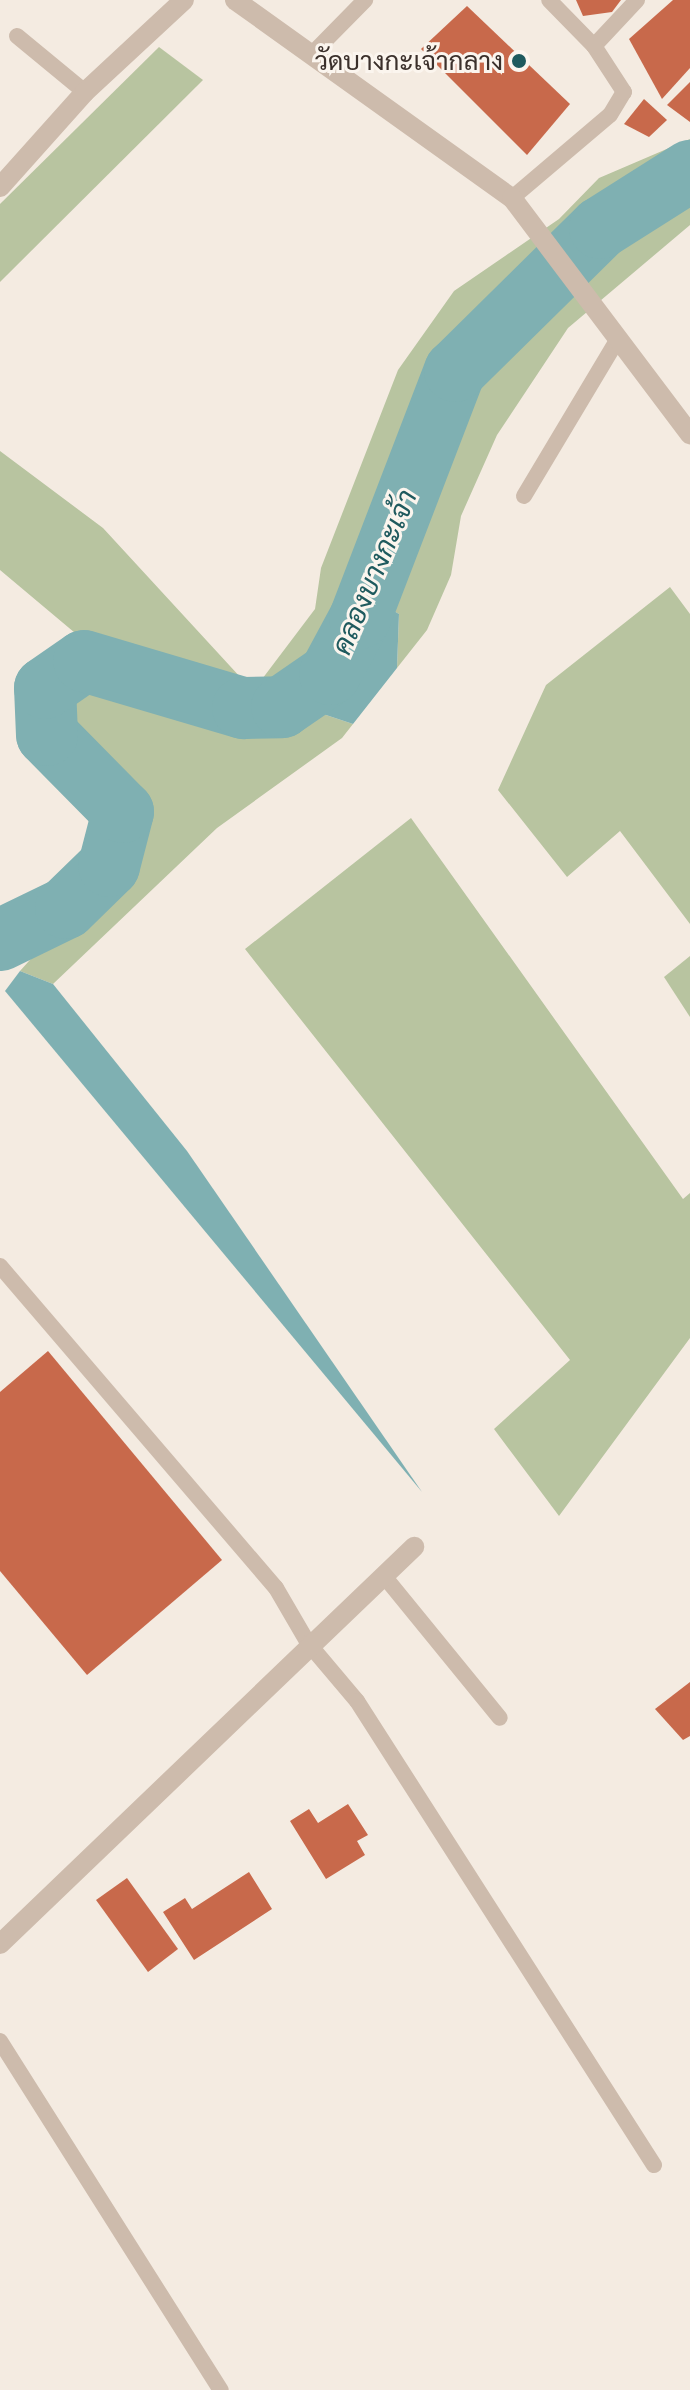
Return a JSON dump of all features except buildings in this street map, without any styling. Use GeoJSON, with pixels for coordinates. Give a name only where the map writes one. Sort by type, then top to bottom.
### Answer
{"type":"FeatureCollection","features":[{"type":"Feature","properties":{"kind":"street"},"geometry":{"type":"LineString","coordinates":[[0,187],[85,92],[184,0]]}},
{"type":"Feature","properties":{"kind":"street"},"geometry":{"type":"LineString","coordinates":[[235,0],[512,198],[543,233],[603,321],[690,434]]}},
{"type":"Feature","properties":{"kind":"street"},"geometry":{"type":"LineString","coordinates":[[0,1944],[308,1643],[414,1547]]}},
{"type":"Feature","properties":{"kind":"lane"},"geometry":{"type":"LineString","coordinates":[[312,54],[365,0]]}},
{"type":"Feature","properties":{"kind":"lane"},"geometry":{"type":"LineString","coordinates":[[512,198],[610,115],[624,92],[594,46],[549,0]]}},
{"type":"Feature","properties":{"kind":"lane"},"geometry":{"type":"LineString","coordinates":[[594,46],[637,0]]}},
{"type":"Feature","properties":{"kind":"lane"},"geometry":{"type":"LineString","coordinates":[[17,36],[85,92]]}},
{"type":"Feature","properties":{"kind":"lane"},"geometry":{"type":"LineString","coordinates":[[524,496],[618,339]]}},
{"type":"Feature","properties":{"kind":"lane"},"geometry":{"type":"LineString","coordinates":[[0,1266],[276,1588],[308,1643],[357,1701],[654,2165]]}},
{"type":"Feature","properties":{"kind":"lane"},"geometry":{"type":"LineString","coordinates":[[384,1576],[500,1718]]}},
{"type":"Feature","properties":{"kind":"lane"},"geometry":{"type":"LineString","coordinates":[[0,2041],[221,2390]]}},
{"type":"Feature","properties":{"kind":"green space"},"geometry":{"type":"Polygon","coordinates":[[[159,47],[203,80],[0,282],[0,204],[159,47]]]}},
{"type":"Feature","properties":{"kind":"green space"},"geometry":{"type":"Polygon","coordinates":[[[690,139],[690,225],[568,328],[497,435],[461,516],[451,575],[427,630],[397,668],[399,614],[356,590],[334,643],[281,700],[353,724],[342,738],[217,828],[53,984],[20,971],[134,844],[145,807],[75,737],[62,707],[92,678],[81,638],[0,570],[0,451],[103,528],[253,691],[315,609],[321,568],[398,370],[454,291],[559,219],[599,178],[690,139]]]}},
{"type":"Feature","properties":{"kind":"green space"},"geometry":{"type":"Polygon","coordinates":[[[670,587],[690,614],[690,924],[620,831],[567,877],[498,790],[546,685],[670,587]]]}},
{"type":"Feature","properties":{"kind":"green space"},"geometry":{"type":"Polygon","coordinates":[[[411,818],[683,1199],[690,1193],[690,1338],[559,1516],[494,1429],[570,1360],[245,949],[411,818]]]}},
{"type":"Feature","properties":{"kind":"green space"},"geometry":{"type":"Polygon","coordinates":[[[690,956],[690,1017],[664,977],[690,956]]]}},
{"type":"Feature","properties":{"kind":"water"},"geometry":{"type":"Polygon","coordinates":[[[356,589],[399,614],[397,668],[353,724],[281,700],[334,643],[356,589]]]}},
{"type":"Feature","properties":{"kind":"water"},"geometry":{"type":"Polygon","coordinates":[[[20,971],[53,984],[187,1151],[422,1492],[5,991],[20,971]]]}},
{"type":"Feature","properties":{"kind":"waterway","name":"คลองบางกะเจ้า"},"geometry":{"type":"LineString","coordinates":[[0,940],[66,908],[109,866],[123,812],[47,735],[45,688],[84,661],[243,708],[282,707],[330,674],[360,618],[455,371],[600,228],[690,171]]}},
{"type":"Feature","properties":{"kind":"place","name":"วัดบางกะเจ้ากลาง"},"geometry":{"type":"Point","coordinates":[519,61]}}]}
